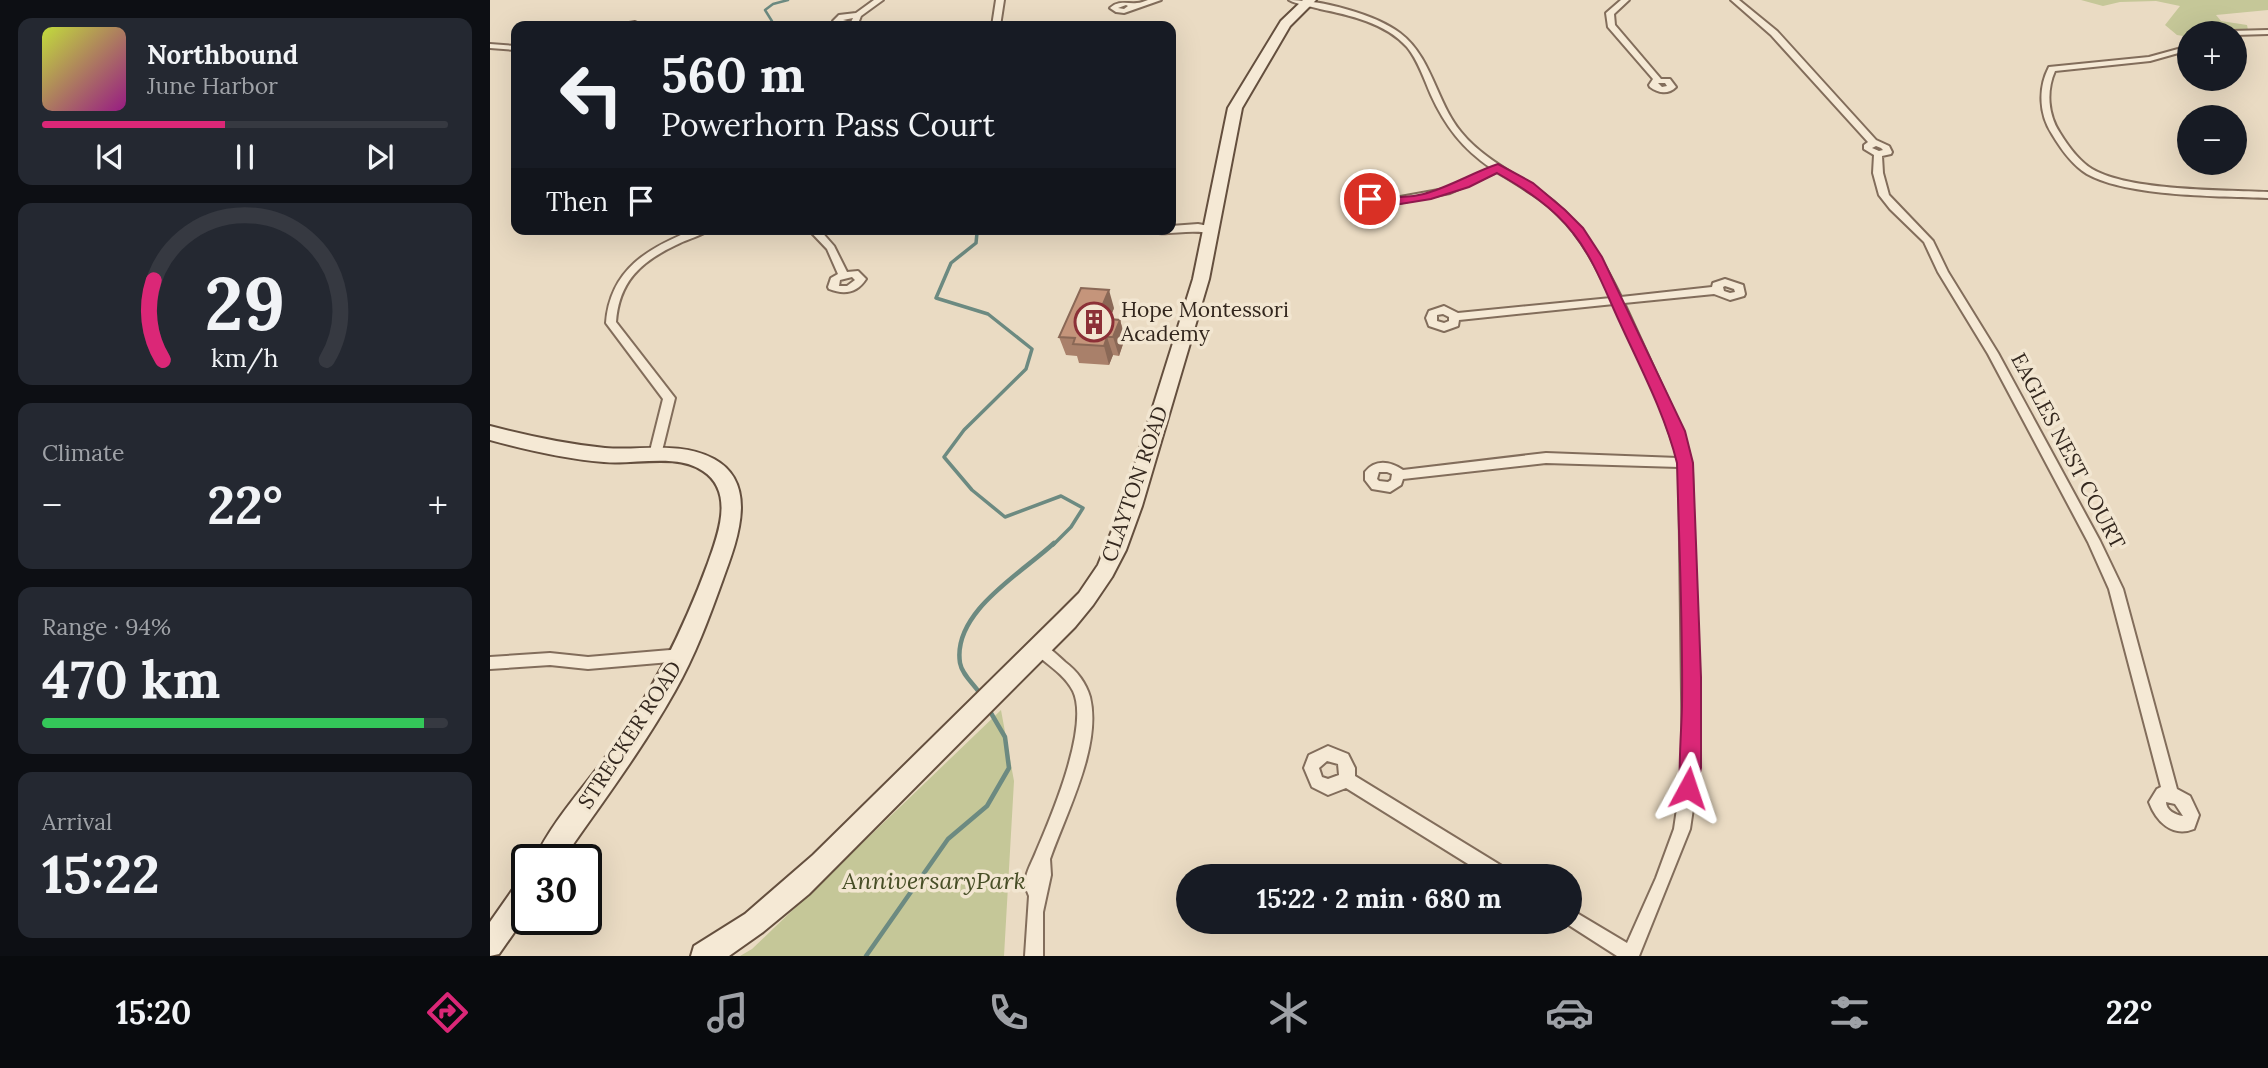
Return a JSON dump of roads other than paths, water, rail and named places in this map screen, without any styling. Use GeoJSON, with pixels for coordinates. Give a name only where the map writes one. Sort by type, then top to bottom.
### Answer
{"type":"FeatureCollection","features":[{"type":"Feature","properties":{"kind":"main road","name":"CLAYTON ROAD"},"geometry":{"type":"LineString","coordinates":[[704,956],[727,943],[774,907],[829,857],[1086,599],[1116,550],[1202,279],[1235,108],[1285,24],[1303,1]]}},
{"type":"Feature","properties":{"kind":"main road","name":"STRECKER ROAD"},"geometry":{"type":"LineString","coordinates":[[490,433],[578,452],[610,455],[655,454],[701,461],[726,480],[733,502],[725,542],[682,655],[631,739],[558,844]]}},
{"type":"Feature","properties":{"kind":"main road"},"geometry":{"type":"LineString","coordinates":[[490,946],[500,924]]}},
{"type":"Feature","properties":{"kind":"street"},"geometry":{"type":"LineString","coordinates":[[838,21],[842,17],[858,15],[878,0]]}},
{"type":"Feature","properties":{"kind":"street"},"geometry":{"type":"LineString","coordinates":[[997,21],[1000,0]]}},
{"type":"Feature","properties":{"kind":"street"},"geometry":{"type":"LineString","coordinates":[[1133,6],[1157,0]]}},
{"type":"Feature","properties":{"kind":"street"},"geometry":{"type":"LineString","coordinates":[[1625,0],[1610,13],[1611,24],[1658,80]]}},
{"type":"Feature","properties":{"kind":"street","name":"EAGLES NEST COURT"},"geometry":{"type":"LineString","coordinates":[[1735,0],[1774,33],[1876,149],[1878,173],[1884,195],[1928,241],[1943,271],[1983,335],[2094,541],[2116,589],[2171,794]]}},
{"type":"Feature","properties":{"kind":"street"},"geometry":{"type":"LineString","coordinates":[[1303,1],[1371,21],[1403,39],[1420,60],[1442,112],[1469,146],[1547,200],[1572,223],[1592,250],[1677,431],[1685,463],[1691,768],[1682,828],[1630,956],[1582,926]]}},
{"type":"Feature","properties":{"kind":"street"},"geometry":{"type":"LineString","coordinates":[[856,21],[858,15]]}},
{"type":"Feature","properties":{"kind":"street"},"geometry":{"type":"LineString","coordinates":[[2247,33],[2268,32]]}},
{"type":"Feature","properties":{"kind":"street"},"geometry":{"type":"LineString","coordinates":[[490,46],[511,48]]}},
{"type":"Feature","properties":{"kind":"street"},"geometry":{"type":"LineString","coordinates":[[2177,51],[2150,59],[2052,69],[2045,100],[2048,117],[2062,143],[2088,171],[2109,181],[2268,195]]}},
{"type":"Feature","properties":{"kind":"street"},"geometry":{"type":"LineString","coordinates":[[1388,202],[1447,191],[1498,168]]}},
{"type":"Feature","properties":{"kind":"street"},"geometry":{"type":"LineString","coordinates":[[1176,231],[1205,234],[1212,231]]}},
{"type":"Feature","properties":{"kind":"street"},"geometry":{"type":"LineString","coordinates":[[655,454],[669,398],[616,332],[611,323],[611,305],[621,283],[643,260],[691,235]]}},
{"type":"Feature","properties":{"kind":"street"},"geometry":{"type":"LineString","coordinates":[[819,235],[831,248],[843,274]]}},
{"type":"Feature","properties":{"kind":"street"},"geometry":{"type":"LineString","coordinates":[[1455,317],[1717,290]]}},
{"type":"Feature","properties":{"kind":"street"},"geometry":{"type":"LineString","coordinates":[[1399,475],[1546,458],[1685,463]]}},
{"type":"Feature","properties":{"kind":"street"},"geometry":{"type":"LineString","coordinates":[[1034,956],[1037,895],[1045,870],[1042,859],[1085,733],[1086,714],[1083,695],[1076,682],[1039,649]]}},
{"type":"Feature","properties":{"kind":"street"},"geometry":{"type":"LineString","coordinates":[[490,663],[550,659],[588,663],[682,655]]}},
{"type":"Feature","properties":{"kind":"street"},"geometry":{"type":"LineString","coordinates":[[1347,780],[1483,864]]}},
{"type":"Feature","properties":{"kind":"waterway"},"geometry":{"type":"LineString","coordinates":[[772,21],[765,10],[773,4],[788,0]]}},
{"type":"Feature","properties":{"kind":"waterway"},"geometry":{"type":"LineString","coordinates":[[977,235],[976,243],[951,263],[936,298],[988,314],[1032,349],[1026,369],[964,430],[944,457],[972,490],[1005,517],[1061,496],[1083,508],[1071,527],[1053,545]]}},
{"type":"Feature","properties":{"kind":"waterway"},"geometry":{"type":"LineString","coordinates":[[981,695],[966,676],[960,663],[960,644],[967,627],[992,595],[1054,543]]}},
{"type":"Feature","properties":{"kind":"waterway"},"geometry":{"type":"LineString","coordinates":[[866,956],[948,839],[987,806],[1009,768],[1005,737],[988,708]]}},
{"type":"Feature","properties":{"kind":"place","name":"Hope Montessori Academy"},"geometry":{"type":"Point","coordinates":[1094,322]}},
{"type":"Feature","properties":{"kind":"park label","name":"AnniversaryPark"},"geometry":{"type":"Point","coordinates":[934,881]}}]}
